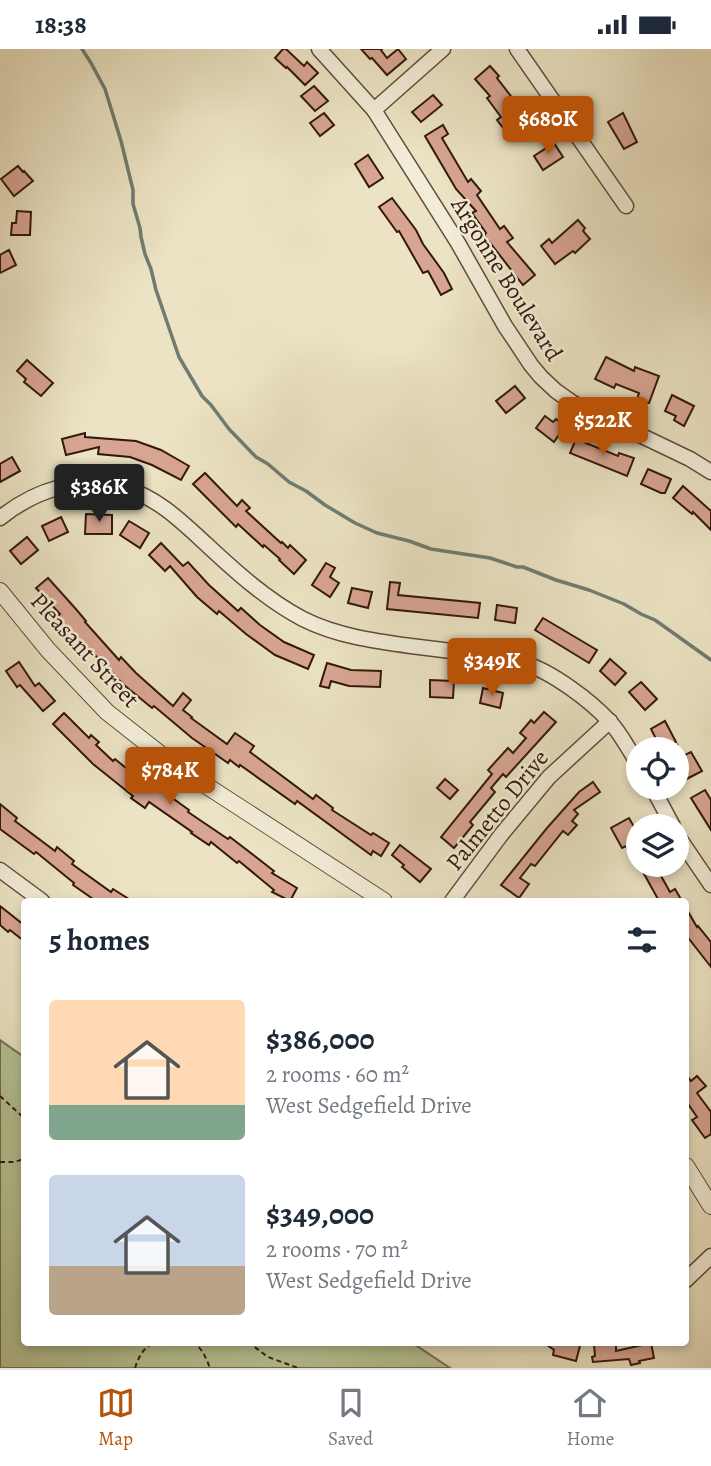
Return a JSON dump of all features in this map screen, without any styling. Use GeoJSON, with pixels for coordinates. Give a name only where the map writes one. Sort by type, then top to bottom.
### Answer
{"type":"FeatureCollection","features":[{"type":"Feature","properties":{"kind":"street","name":"Argonne Boulevard"},"geometry":{"type":"LineString","coordinates":[[319,49],[374,110],[458,243],[505,325],[541,377],[573,403],[690,459],[711,472]]}},
{"type":"Feature","properties":{"kind":"street"},"geometry":{"type":"LineString","coordinates":[[374,110],[443,49]]}},
{"type":"Feature","properties":{"kind":"street"},"geometry":{"type":"LineString","coordinates":[[517,49],[626,205]]}},
{"type":"Feature","properties":{"kind":"street"},"geometry":{"type":"LineString","coordinates":[[0,518],[26,501],[60,487],[90,483],[126,488],[159,504],[265,595],[304,619],[328,629],[379,642],[528,665],[573,690],[610,721],[626,745]]}},
{"type":"Feature","properties":{"kind":"street","name":"Pleasant Street"},"geometry":{"type":"LineString","coordinates":[[0,591],[48,650],[107,712],[173,764],[379,898]]}},
{"type":"Feature","properties":{"kind":"street","name":"Palmetto Drive"},"geometry":{"type":"LineString","coordinates":[[454,898],[549,777],[610,721]]}},
{"type":"Feature","properties":{"kind":"street"},"geometry":{"type":"LineString","coordinates":[[689,853],[711,885]]}},
{"type":"Feature","properties":{"kind":"street"},"geometry":{"type":"LineString","coordinates":[[0,870],[38,898]]}},
{"type":"Feature","properties":{"kind":"street"},"geometry":{"type":"LineString","coordinates":[[689,1172],[711,1206]]}},
{"type":"Feature","properties":{"kind":"street"},"geometry":{"type":"LineString","coordinates":[[689,1277],[711,1256]]}},
{"type":"Feature","properties":{"kind":"path"},"geometry":{"type":"LineString","coordinates":[[0,1097],[21,1115]]}},
{"type":"Feature","properties":{"kind":"path"},"geometry":{"type":"LineString","coordinates":[[0,1162],[14,1163],[21,1160]]}},
{"type":"Feature","properties":{"kind":"path"},"geometry":{"type":"LineString","coordinates":[[135,1368],[142,1351],[148,1346]]}},
{"type":"Feature","properties":{"kind":"path"},"geometry":{"type":"LineString","coordinates":[[197,1346],[210,1368]]}},
{"type":"Feature","properties":{"kind":"path"},"geometry":{"type":"LineString","coordinates":[[253,1346],[268,1357],[298,1368]]}},
{"type":"Feature","properties":{"kind":"green space"},"geometry":{"type":"Polygon","coordinates":[[[0,1040],[21,1055],[21,1346],[417,1346],[450,1368],[0,1368],[0,1040]]]}},
{"type":"Feature","properties":{"kind":"building"},"geometry":{"type":"Polygon","coordinates":[[[283,49],[304,66],[307,62],[318,73],[305,85],[275,58],[283,49]]]}},
{"type":"Feature","properties":{"kind":"building"},"geometry":{"type":"Polygon","coordinates":[[[361,49],[382,49],[387,58],[398,49],[406,59],[387,75],[361,49]]]}},
{"type":"Feature","properties":{"kind":"building"},"geometry":{"type":"Polygon","coordinates":[[[490,66],[527,117],[507,133],[497,120],[501,117],[487,98],[490,96],[475,79],[490,66]]]}},
{"type":"Feature","properties":{"kind":"building"},"geometry":{"type":"Polygon","coordinates":[[[314,86],[328,101],[315,111],[301,96],[314,86]]]}},
{"type":"Feature","properties":{"kind":"building"},"geometry":{"type":"Polygon","coordinates":[[[433,95],[442,105],[421,122],[412,112],[433,95]]]}},
{"type":"Feature","properties":{"kind":"building"},"geometry":{"type":"Polygon","coordinates":[[[324,113],[334,125],[320,136],[310,123],[324,113]]]}},
{"type":"Feature","properties":{"kind":"building"},"geometry":{"type":"Polygon","coordinates":[[[623,113],[637,142],[624,149],[608,122],[623,113]]]}},
{"type":"Feature","properties":{"kind":"building"},"geometry":{"type":"Polygon","coordinates":[[[443,125],[448,134],[442,138],[468,182],[471,179],[481,191],[477,195],[500,229],[504,226],[513,238],[507,242],[535,275],[523,285],[484,235],[486,233],[472,213],[476,211],[456,189],[425,136],[443,125]]]}},
{"type":"Feature","properties":{"kind":"building"},"geometry":{"type":"Polygon","coordinates":[[[554,143],[563,157],[543,170],[534,156],[554,143]]]}},
{"type":"Feature","properties":{"kind":"building"},"geometry":{"type":"Polygon","coordinates":[[[368,155],[383,178],[369,187],[355,164],[368,155]]]}},
{"type":"Feature","properties":{"kind":"building"},"geometry":{"type":"Polygon","coordinates":[[[18,166],[33,181],[14,196],[1,179],[18,166]]]}},
{"type":"Feature","properties":{"kind":"building"},"geometry":{"type":"Polygon","coordinates":[[[392,198],[416,230],[452,289],[441,295],[428,271],[423,273],[399,231],[397,232],[379,207],[392,198]]]}},
{"type":"Feature","properties":{"kind":"building"},"geometry":{"type":"Polygon","coordinates":[[[17,211],[31,212],[30,235],[11,235],[17,211]]]}},
{"type":"Feature","properties":{"kind":"building"},"geometry":{"type":"Polygon","coordinates":[[[578,220],[590,239],[575,253],[573,251],[555,264],[541,246],[549,239],[552,243],[578,220]]]}},
{"type":"Feature","properties":{"kind":"building"},"geometry":{"type":"Polygon","coordinates":[[[9,250],[16,265],[0,273],[0,255],[9,250]]]}},
{"type":"Feature","properties":{"kind":"building"},"geometry":{"type":"Polygon","coordinates":[[[606,357],[634,371],[635,367],[659,376],[649,403],[637,399],[639,393],[616,384],[614,388],[595,379],[606,357]]]}},
{"type":"Feature","properties":{"kind":"building"},"geometry":{"type":"Polygon","coordinates":[[[27,360],[53,383],[41,396],[24,382],[26,379],[17,371],[27,360]]]}},
{"type":"Feature","properties":{"kind":"building"},"geometry":{"type":"Polygon","coordinates":[[[515,386],[525,398],[506,413],[496,401],[515,386]]]}},
{"type":"Feature","properties":{"kind":"building"},"geometry":{"type":"Polygon","coordinates":[[[672,395],[694,406],[684,426],[674,420],[676,416],[665,411],[672,395]]]}},
{"type":"Feature","properties":{"kind":"building"},"geometry":{"type":"Polygon","coordinates":[[[545,416],[553,422],[556,419],[565,426],[554,442],[536,428],[545,416]]]}},
{"type":"Feature","properties":{"kind":"building"},"geometry":{"type":"Polygon","coordinates":[[[85,433],[85,437],[136,441],[161,450],[189,466],[181,480],[130,457],[98,454],[99,447],[66,455],[62,439],[85,433]]]}},
{"type":"Feature","properties":{"kind":"building"},"geometry":{"type":"Polygon","coordinates":[[[576,439],[618,456],[619,453],[634,458],[627,476],[570,453],[576,439]]]}},
{"type":"Feature","properties":{"kind":"building"},"geometry":{"type":"Polygon","coordinates":[[[12,457],[20,471],[0,482],[0,464],[12,457]]]}},
{"type":"Feature","properties":{"kind":"building"},"geometry":{"type":"Polygon","coordinates":[[[648,469],[671,479],[665,493],[641,484],[648,469]]]}},
{"type":"Feature","properties":{"kind":"building"},"geometry":{"type":"Polygon","coordinates":[[[205,473],[237,506],[242,500],[250,508],[246,511],[281,543],[288,548],[290,545],[306,560],[294,574],[264,545],[263,547],[238,524],[236,527],[193,484],[205,473]]]}},
{"type":"Feature","properties":{"kind":"building"},"geometry":{"type":"Polygon","coordinates":[[[683,486],[711,511],[711,530],[693,512],[692,514],[673,498],[683,486]]]}},
{"type":"Feature","properties":{"kind":"building"},"geometry":{"type":"Polygon","coordinates":[[[86,514],[112,515],[112,534],[85,534],[86,514]]]}},
{"type":"Feature","properties":{"kind":"building"},"geometry":{"type":"Polygon","coordinates":[[[61,517],[68,532],[49,541],[42,526],[61,517]]]}},
{"type":"Feature","properties":{"kind":"building"},"geometry":{"type":"Polygon","coordinates":[[[129,521],[149,533],[140,548],[120,535],[129,521]]]}},
{"type":"Feature","properties":{"kind":"building"},"geometry":{"type":"Polygon","coordinates":[[[27,537],[38,550],[21,564],[10,551],[27,537]]]}},
{"type":"Feature","properties":{"kind":"building"},"geometry":{"type":"Polygon","coordinates":[[[161,543],[183,566],[188,562],[238,611],[241,608],[284,642],[314,655],[308,669],[275,655],[219,611],[217,614],[197,597],[170,566],[165,571],[149,555],[161,543]]]}},
{"type":"Feature","properties":{"kind":"building"},"geometry":{"type":"Polygon","coordinates":[[[326,563],[335,568],[330,577],[339,583],[330,597],[312,585],[326,563]]]}},
{"type":"Feature","properties":{"kind":"building"},"geometry":{"type":"Polygon","coordinates":[[[48,578],[119,660],[121,657],[173,706],[183,693],[191,700],[183,710],[191,718],[227,744],[235,733],[254,746],[250,752],[313,799],[316,795],[333,808],[332,810],[389,843],[381,856],[373,851],[371,855],[297,801],[295,804],[240,765],[239,767],[230,760],[228,763],[124,685],[91,651],[88,653],[56,618],[60,614],[36,588],[48,578]]]}},
{"type":"Feature","properties":{"kind":"building"},"geometry":{"type":"Polygon","coordinates":[[[390,582],[400,583],[398,595],[480,603],[478,618],[387,609],[390,582]]]}},
{"type":"Feature","properties":{"kind":"building"},"geometry":{"type":"Polygon","coordinates":[[[352,588],[372,592],[368,608],[348,603],[352,588]]]}},
{"type":"Feature","properties":{"kind":"building"},"geometry":{"type":"Polygon","coordinates":[[[497,605],[517,608],[515,623],[495,620],[497,605]]]}},
{"type":"Feature","properties":{"kind":"building"},"geometry":{"type":"Polygon","coordinates":[[[543,618],[597,650],[589,663],[535,630],[543,618]]]}},
{"type":"Feature","properties":{"kind":"building"},"geometry":{"type":"Polygon","coordinates":[[[610,659],[626,673],[615,685],[600,671],[610,659]]]}},
{"type":"Feature","properties":{"kind":"building"},"geometry":{"type":"Polygon","coordinates":[[[19,662],[35,686],[39,683],[55,701],[43,711],[20,685],[17,687],[6,671],[19,662]]]}},
{"type":"Feature","properties":{"kind":"building"},"geometry":{"type":"Polygon","coordinates":[[[327,663],[351,670],[381,671],[380,687],[349,686],[331,681],[329,688],[320,686],[327,663]]]}},
{"type":"Feature","properties":{"kind":"building"},"geometry":{"type":"Polygon","coordinates":[[[430,680],[454,681],[453,698],[430,697],[430,680]]]}},
{"type":"Feature","properties":{"kind":"building"},"geometry":{"type":"Polygon","coordinates":[[[641,682],[657,699],[645,710],[629,692],[641,682]]]}},
{"type":"Feature","properties":{"kind":"building"},"geometry":{"type":"Polygon","coordinates":[[[483,688],[503,693],[500,708],[480,703],[483,688]]]}},
{"type":"Feature","properties":{"kind":"building"},"geometry":{"type":"Polygon","coordinates":[[[544,712],[556,722],[506,777],[503,774],[491,788],[495,792],[470,822],[473,825],[454,848],[441,837],[492,774],[488,770],[508,748],[513,753],[526,738],[520,733],[531,720],[534,723],[544,712]]]}},
{"type":"Feature","properties":{"kind":"building"},"geometry":{"type":"Polygon","coordinates":[[[64,713],[89,738],[91,735],[99,742],[96,745],[113,761],[115,759],[143,782],[146,779],[189,810],[188,812],[228,839],[230,837],[274,871],[272,873],[297,888],[292,898],[284,898],[272,892],[274,890],[239,861],[237,863],[211,842],[209,845],[149,802],[145,808],[131,798],[133,796],[93,764],[53,724],[64,713]]]}},
{"type":"Feature","properties":{"kind":"building"},"geometry":{"type":"Polygon","coordinates":[[[665,721],[673,737],[655,737],[651,729],[665,721]]]}},
{"type":"Feature","properties":{"kind":"building"},"geometry":{"type":"Polygon","coordinates":[[[691,752],[702,771],[689,778],[689,753],[691,752]]]}},
{"type":"Feature","properties":{"kind":"building"},"geometry":{"type":"Polygon","coordinates":[[[445,779],[458,790],[450,799],[437,788],[445,779]]]}},
{"type":"Feature","properties":{"kind":"building"},"geometry":{"type":"Polygon","coordinates":[[[593,782],[600,792],[574,810],[578,814],[572,821],[577,825],[568,835],[563,831],[535,866],[531,864],[520,878],[529,884],[519,898],[501,885],[579,792],[593,782]]]}},
{"type":"Feature","properties":{"kind":"building"},"geometry":{"type":"Polygon","coordinates":[[[705,790],[711,800],[711,830],[691,798],[705,790]]]}},
{"type":"Feature","properties":{"kind":"building"},"geometry":{"type":"Polygon","coordinates":[[[0,804],[17,818],[15,821],[55,851],[57,847],[74,861],[72,864],[111,892],[113,889],[127,898],[92,898],[36,852],[34,854],[0,829],[0,804]]]}},
{"type":"Feature","properties":{"kind":"building"},"geometry":{"type":"Polygon","coordinates":[[[626,820],[626,846],[622,848],[611,828],[626,820]]]}},
{"type":"Feature","properties":{"kind":"building"},"geometry":{"type":"Polygon","coordinates":[[[400,845],[431,869],[420,882],[392,855],[400,845]]]}},
{"type":"Feature","properties":{"kind":"building"},"geometry":{"type":"Polygon","coordinates":[[[646,877],[662,877],[670,892],[675,889],[680,898],[657,898],[646,877]]]}},
{"type":"Feature","properties":{"kind":"building"},"geometry":{"type":"Polygon","coordinates":[[[0,906],[21,923],[21,939],[10,930],[8,932],[0,925],[0,906]]]}},
{"type":"Feature","properties":{"kind":"building"},"geometry":{"type":"Polygon","coordinates":[[[689,913],[711,942],[711,967],[689,939],[689,913]]]}},
{"type":"Feature","properties":{"kind":"building"},"geometry":{"type":"Polygon","coordinates":[[[697,1076],[706,1086],[697,1093],[711,1112],[711,1134],[705,1138],[692,1120],[697,1117],[689,1105],[689,1079],[691,1081],[697,1076]]]}},
{"type":"Feature","properties":{"kind":"building"},"geometry":{"type":"Polygon","coordinates":[[[548,1346],[580,1346],[576,1361],[553,1355],[554,1350],[548,1346]]]}},
{"type":"Feature","properties":{"kind":"building"},"geometry":{"type":"Polygon","coordinates":[[[594,1346],[616,1346],[616,1351],[652,1346],[654,1358],[631,1365],[629,1359],[593,1362],[592,1357],[595,1356],[594,1346]]]}},
{"type":"Feature","properties":{"kind":"waterway"},"geometry":{"type":"LineString","coordinates":[[82,49],[105,89],[133,190],[133,204],[145,254],[179,357],[202,396],[256,457],[325,505],[377,533],[431,549],[490,558],[589,590],[655,620],[711,660]]}}]}
